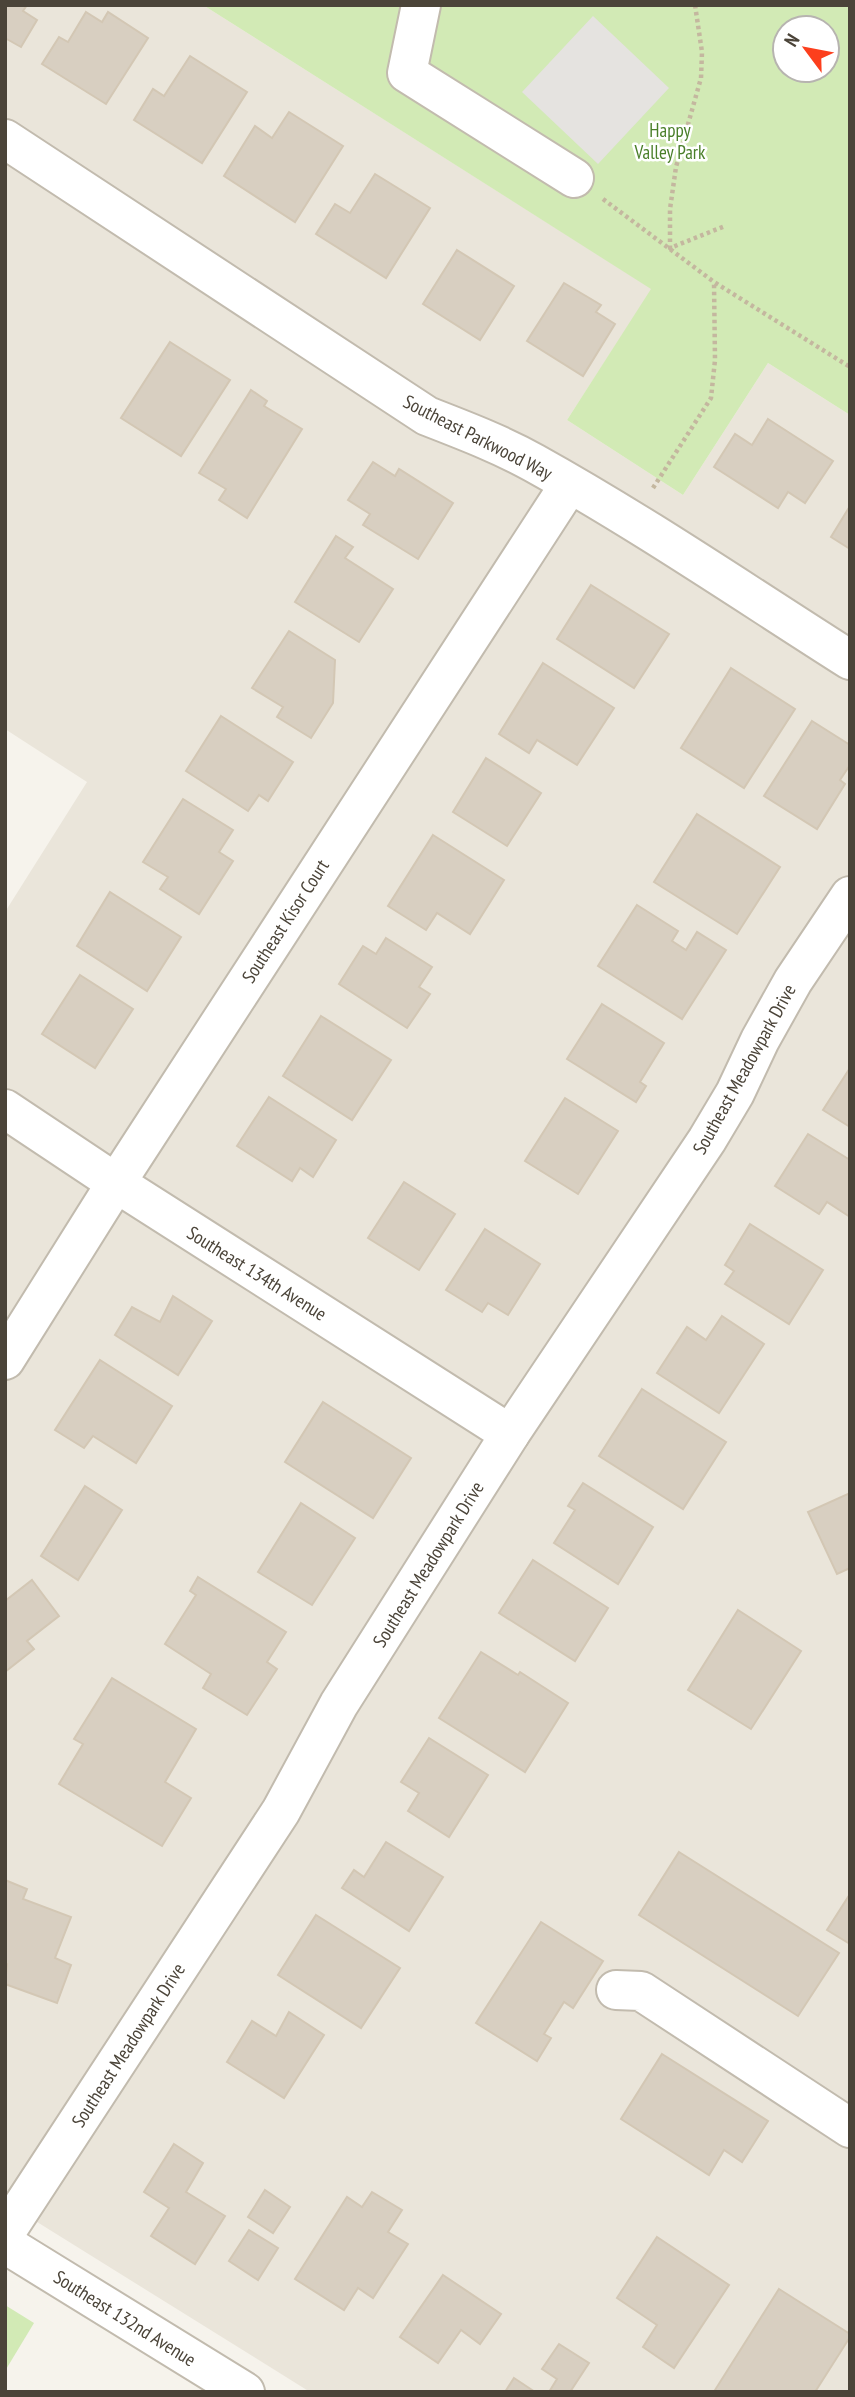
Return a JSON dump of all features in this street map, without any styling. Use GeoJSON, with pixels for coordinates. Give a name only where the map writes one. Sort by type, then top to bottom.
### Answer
{"type":"FeatureCollection","features":[{"type":"Feature","properties":{"kind":"street"},"geometry":{"type":"LineString","coordinates":[[421,5],[407,73],[573,178]]}},
{"type":"Feature","properties":{"kind":"street","name":"Southeast Parkwood Way"},"geometry":{"type":"LineString","coordinates":[[5,139],[427,416],[492,442],[569,485],[676,549],[850,660]]}},
{"type":"Feature","properties":{"kind":"street","name":"Southeast Kisor Court"},"geometry":{"type":"LineString","coordinates":[[5,1360],[116,1183],[569,485]]}},
{"type":"Feature","properties":{"kind":"street","name":"Southeast Meadowpark Drive"},"geometry":{"type":"LineString","coordinates":[[5,2233],[281,1811],[340,1704],[510,1434],[707,1140],[735,1093],[760,1040],[793,981],[850,896]]}},
{"type":"Feature","properties":{"kind":"street","name":"Southeast 134th Avenue"},"geometry":{"type":"LineString","coordinates":[[5,1109],[116,1183],[510,1434]]}},
{"type":"Feature","properties":{"kind":"street"},"geometry":{"type":"LineString","coordinates":[[616,1990],[641,1991],[850,2128]]}},
{"type":"Feature","properties":{"kind":"street","name":"Southeast 132nd Avenue"},"geometry":{"type":"LineString","coordinates":[[5,2244],[245,2392]]}},
{"type":"Feature","properties":{"kind":"path"},"geometry":{"type":"LineString","coordinates":[[670,248],[670,209],[676,167],[701,78],[702,52],[695,5]]}},
{"type":"Feature","properties":{"kind":"path"},"geometry":{"type":"LineString","coordinates":[[573,178],[714,282],[850,367]]}},
{"type":"Feature","properties":{"kind":"path"},"geometry":{"type":"LineString","coordinates":[[670,248],[725,226]]}},
{"type":"Feature","properties":{"kind":"path"},"geometry":{"type":"LineString","coordinates":[[663,496],[652,488],[711,398],[715,360],[714,282]]}},
{"type":"Feature","properties":{"kind":"shaded area"},"geometry":{"type":"Polygon","coordinates":[[[5,5],[203,5],[652,289],[567,420],[683,495],[768,363],[850,415],[850,2392],[310,2392],[5,2202],[5,912],[87,782],[5,729],[5,5]]]}},
{"type":"Feature","properties":{"kind":"shaded area"},"geometry":{"type":"Polygon","coordinates":[[[593,16],[669,88],[598,164],[522,92],[593,16]]]}},
{"type":"Feature","properties":{"kind":"green space","name":"Happy Valley Park"},"geometry":{"type":"Polygon","coordinates":[[[203,5],[850,5],[850,415],[768,363],[683,495],[567,420],[651,289],[203,5]]]}},
{"type":"Feature","properties":{"kind":"green space"},"geometry":{"type":"Polygon","coordinates":[[[5,2305],[34,2323],[5,2371],[5,2305]]]}},
{"type":"Feature","properties":{"kind":"building"},"geometry":{"type":"Polygon","coordinates":[[[5,5],[27,5],[23,11],[37,20],[21,47],[5,38],[5,5]]]}},
{"type":"Feature","properties":{"kind":"building"},"geometry":{"type":"Polygon","coordinates":[[[86,12],[102,22],[108,12],[148,38],[106,104],[42,64],[59,37],[68,42],[86,12]]]}},
{"type":"Feature","properties":{"kind":"building"},"geometry":{"type":"Polygon","coordinates":[[[190,56],[247,92],[202,163],[134,120],[153,89],[164,96],[190,56]]]}},
{"type":"Feature","properties":{"kind":"building"},"geometry":{"type":"Polygon","coordinates":[[[289,112],[343,146],[295,222],[224,176],[255,126],[272,138],[289,112]]]}},
{"type":"Feature","properties":{"kind":"building"},"geometry":{"type":"Polygon","coordinates":[[[375,174],[430,208],[386,278],[316,234],[335,204],[350,213],[375,174]]]}},
{"type":"Feature","properties":{"kind":"building"},"geometry":{"type":"Polygon","coordinates":[[[457,250],[514,286],[480,340],[423,304],[457,250]]]}},
{"type":"Feature","properties":{"kind":"building"},"geometry":{"type":"Polygon","coordinates":[[[564,283],[601,305],[596,312],[615,324],[583,376],[527,341],[564,283]]]}},
{"type":"Feature","properties":{"kind":"building"},"geometry":{"type":"Polygon","coordinates":[[[170,342],[230,380],[181,456],[121,418],[170,342]]]}},
{"type":"Feature","properties":{"kind":"building"},"geometry":{"type":"Polygon","coordinates":[[[251,390],[267,401],[264,406],[302,429],[247,518],[219,500],[226,489],[199,473],[251,390]]]}},
{"type":"Feature","properties":{"kind":"building"},"geometry":{"type":"Polygon","coordinates":[[[768,419],[833,461],[805,503],[788,492],[778,508],[714,467],[735,434],[752,445],[768,419]]]}},
{"type":"Feature","properties":{"kind":"building"},"geometry":{"type":"Polygon","coordinates":[[[373,462],[395,476],[399,469],[453,503],[418,559],[363,525],[370,514],[348,500],[373,462]]]}},
{"type":"Feature","properties":{"kind":"building"},"geometry":{"type":"Polygon","coordinates":[[[850,506],[850,549],[831,537],[850,506]]]}},
{"type":"Feature","properties":{"kind":"building"},"geometry":{"type":"Polygon","coordinates":[[[336,536],[353,547],[345,558],[393,589],[359,642],[295,602],[336,536]]]}},
{"type":"Feature","properties":{"kind":"building"},"geometry":{"type":"Polygon","coordinates":[[[591,585],[669,634],[634,688],[557,639],[591,585]]]}},
{"type":"Feature","properties":{"kind":"building"},"geometry":{"type":"Polygon","coordinates":[[[289,631],[335,660],[333,703],[311,738],[277,717],[283,707],[252,688],[289,631]]]}},
{"type":"Feature","properties":{"kind":"building"},"geometry":{"type":"Polygon","coordinates":[[[543,663],[614,708],[577,765],[537,740],[529,753],[499,734],[543,663]]]}},
{"type":"Feature","properties":{"kind":"building"},"geometry":{"type":"Polygon","coordinates":[[[731,668],[795,709],[744,788],[681,748],[731,668]]]}},
{"type":"Feature","properties":{"kind":"building"},"geometry":{"type":"Polygon","coordinates":[[[221,716],[293,762],[268,801],[259,795],[248,811],[186,771],[221,716]]]}},
{"type":"Feature","properties":{"kind":"building"},"geometry":{"type":"Polygon","coordinates":[[[812,721],[850,745],[850,765],[840,780],[845,784],[817,829],[764,796],[812,721]]]}},
{"type":"Feature","properties":{"kind":"building"},"geometry":{"type":"Polygon","coordinates":[[[486,758],[541,793],[507,846],[453,812],[486,758]]]}},
{"type":"Feature","properties":{"kind":"building"},"geometry":{"type":"Polygon","coordinates":[[[183,799],[233,830],[219,852],[233,861],[199,914],[160,889],[168,877],[143,862],[183,799]]]}},
{"type":"Feature","properties":{"kind":"building"},"geometry":{"type":"Polygon","coordinates":[[[697,814],[780,867],[737,934],[654,882],[697,814]]]}},
{"type":"Feature","properties":{"kind":"building"},"geometry":{"type":"Polygon","coordinates":[[[433,835],[504,880],[470,934],[437,913],[426,930],[388,906],[433,835]]]}},
{"type":"Feature","properties":{"kind":"building"},"geometry":{"type":"Polygon","coordinates":[[[110,892],[181,937],[147,991],[77,946],[110,892]]]}},
{"type":"Feature","properties":{"kind":"building"},"geometry":{"type":"Polygon","coordinates":[[[637,905],[678,931],[672,941],[686,950],[697,932],[726,950],[682,1019],[598,966],[637,905]]]}},
{"type":"Feature","properties":{"kind":"building"},"geometry":{"type":"Polygon","coordinates":[[[386,938],[432,967],[419,987],[430,994],[407,1028],[339,984],[363,946],[376,954],[386,938]]]}},
{"type":"Feature","properties":{"kind":"building"},"geometry":{"type":"Polygon","coordinates":[[[80,975],[133,1009],[95,1068],[42,1034],[80,975]]]}},
{"type":"Feature","properties":{"kind":"building"},"geometry":{"type":"Polygon","coordinates":[[[602,1004],[664,1043],[640,1082],[646,1086],[636,1102],[567,1059],[602,1004]]]}},
{"type":"Feature","properties":{"kind":"building"},"geometry":{"type":"Polygon","coordinates":[[[321,1016],[391,1060],[352,1120],[283,1076],[321,1016]]]}},
{"type":"Feature","properties":{"kind":"building"},"geometry":{"type":"Polygon","coordinates":[[[850,1068],[850,1127],[823,1110],[850,1068]]]}},
{"type":"Feature","properties":{"kind":"building"},"geometry":{"type":"Polygon","coordinates":[[[269,1097],[336,1140],[313,1177],[300,1168],[292,1181],[237,1146],[269,1097]]]}},
{"type":"Feature","properties":{"kind":"building"},"geometry":{"type":"Polygon","coordinates":[[[565,1098],[618,1131],[578,1194],[525,1161],[565,1098]]]}},
{"type":"Feature","properties":{"kind":"building"},"geometry":{"type":"Polygon","coordinates":[[[808,1134],[850,1160],[850,1217],[827,1202],[819,1214],[775,1186],[808,1134]]]}},
{"type":"Feature","properties":{"kind":"building"},"geometry":{"type":"Polygon","coordinates":[[[404,1182],[455,1214],[419,1270],[368,1238],[404,1182]]]}},
{"type":"Feature","properties":{"kind":"building"},"geometry":{"type":"Polygon","coordinates":[[[750,1224],[823,1270],[789,1324],[725,1284],[734,1271],[725,1265],[750,1224]]]}},
{"type":"Feature","properties":{"kind":"building"},"geometry":{"type":"Polygon","coordinates":[[[485,1229],[540,1264],[508,1315],[488,1303],[482,1312],[446,1290],[485,1229]]]}},
{"type":"Feature","properties":{"kind":"building"},"geometry":{"type":"Polygon","coordinates":[[[173,1296],[212,1321],[178,1375],[115,1335],[132,1307],[160,1322],[173,1296]]]}},
{"type":"Feature","properties":{"kind":"building"},"geometry":{"type":"Polygon","coordinates":[[[722,1316],[764,1344],[719,1413],[657,1373],[687,1327],[706,1340],[722,1316]]]}},
{"type":"Feature","properties":{"kind":"building"},"geometry":{"type":"Polygon","coordinates":[[[100,1360],[172,1406],[136,1463],[93,1436],[84,1448],[55,1430],[100,1360]]]}},
{"type":"Feature","properties":{"kind":"building"},"geometry":{"type":"Polygon","coordinates":[[[642,1389],[726,1442],[683,1509],[599,1456],[642,1389]]]}},
{"type":"Feature","properties":{"kind":"building"},"geometry":{"type":"Polygon","coordinates":[[[323,1402],[411,1458],[373,1518],[285,1462],[323,1402]]]}},
{"type":"Feature","properties":{"kind":"building"},"geometry":{"type":"Polygon","coordinates":[[[583,1483],[653,1527],[618,1584],[554,1543],[575,1510],[568,1506],[583,1483]]]}},
{"type":"Feature","properties":{"kind":"building"},"geometry":{"type":"Polygon","coordinates":[[[85,1486],[122,1510],[78,1580],[41,1556],[85,1486]]]}},
{"type":"Feature","properties":{"kind":"building"},"geometry":{"type":"Polygon","coordinates":[[[850,1493],[850,1568],[837,1574],[808,1512],[850,1493]]]}},
{"type":"Feature","properties":{"kind":"building"},"geometry":{"type":"Polygon","coordinates":[[[301,1503],[355,1538],[312,1605],[258,1572],[301,1503]]]}},
{"type":"Feature","properties":{"kind":"building"},"geometry":{"type":"Polygon","coordinates":[[[533,1560],[608,1608],[575,1661],[499,1613],[533,1560]]]}},
{"type":"Feature","properties":{"kind":"building"},"geometry":{"type":"Polygon","coordinates":[[[198,1577],[286,1632],[267,1662],[277,1669],[247,1715],[203,1688],[211,1674],[165,1644],[196,1595],[190,1591],[198,1577]]]}},
{"type":"Feature","properties":{"kind":"building"},"geometry":{"type":"Polygon","coordinates":[[[32,1580],[59,1616],[27,1641],[34,1649],[5,1672],[5,1601],[32,1580]]]}},
{"type":"Feature","properties":{"kind":"building"},"geometry":{"type":"Polygon","coordinates":[[[738,1610],[801,1651],[751,1729],[688,1690],[738,1610]]]}},
{"type":"Feature","properties":{"kind":"building"},"geometry":{"type":"Polygon","coordinates":[[[481,1652],[518,1675],[520,1672],[568,1703],[525,1772],[439,1718],[481,1652]]]}},
{"type":"Feature","properties":{"kind":"building"},"geometry":{"type":"Polygon","coordinates":[[[112,1678],[196,1729],[165,1782],[191,1798],[162,1846],[59,1784],[83,1744],[74,1739],[112,1678]]]}},
{"type":"Feature","properties":{"kind":"building"},"geometry":{"type":"Polygon","coordinates":[[[429,1738],[488,1775],[449,1837],[408,1811],[419,1793],[401,1782],[429,1738]]]}},
{"type":"Feature","properties":{"kind":"building"},"geometry":{"type":"Polygon","coordinates":[[[386,1842],[443,1877],[409,1931],[342,1888],[354,1870],[364,1877],[386,1842]]]}},
{"type":"Feature","properties":{"kind":"building"},"geometry":{"type":"Polygon","coordinates":[[[679,1852],[839,1953],[798,2016],[639,1915],[679,1852]]]}},
{"type":"Feature","properties":{"kind":"building"},"geometry":{"type":"Polygon","coordinates":[[[5,1880],[27,1889],[23,1899],[71,1917],[55,1958],[71,1965],[57,2003],[5,1984],[5,1880]]]}},
{"type":"Feature","properties":{"kind":"building"},"geometry":{"type":"Polygon","coordinates":[[[850,1894],[850,1944],[827,1930],[850,1894]]]}},
{"type":"Feature","properties":{"kind":"building"},"geometry":{"type":"Polygon","coordinates":[[[316,1915],[400,1968],[361,2028],[278,1975],[316,1915]]]}},
{"type":"Feature","properties":{"kind":"building"},"geometry":{"type":"Polygon","coordinates":[[[541,1922],[603,1961],[573,2008],[564,2002],[544,2034],[551,2038],[537,2061],[476,2023],[541,1922]]]}},
{"type":"Feature","properties":{"kind":"building"},"geometry":{"type":"Polygon","coordinates":[[[289,2012],[324,2035],[284,2098],[227,2062],[252,2021],[276,2036],[289,2012]]]}},
{"type":"Feature","properties":{"kind":"building"},"geometry":{"type":"Polygon","coordinates":[[[662,2054],[768,2121],[742,2162],[724,2150],[709,2175],[621,2119],[662,2054]]]}},
{"type":"Feature","properties":{"kind":"building"},"geometry":{"type":"Polygon","coordinates":[[[174,2144],[203,2163],[186,2192],[225,2216],[195,2264],[151,2236],[169,2208],[144,2192],[174,2144]]]}},
{"type":"Feature","properties":{"kind":"building"},"geometry":{"type":"Polygon","coordinates":[[[265,2190],[290,2207],[273,2233],[248,2217],[265,2190]]]}},
{"type":"Feature","properties":{"kind":"building"},"geometry":{"type":"Polygon","coordinates":[[[372,2192],[402,2210],[388,2232],[408,2244],[373,2298],[358,2288],[344,2310],[295,2279],[347,2197],[362,2207],[372,2192]]]}},
{"type":"Feature","properties":{"kind":"building"},"geometry":{"type":"Polygon","coordinates":[[[249,2230],[278,2248],[258,2280],[229,2261],[249,2230]]]}},
{"type":"Feature","properties":{"kind":"building"},"geometry":{"type":"Polygon","coordinates":[[[657,2237],[729,2285],[674,2368],[643,2347],[657,2325],[617,2298],[657,2237]]]}},
{"type":"Feature","properties":{"kind":"building"},"geometry":{"type":"Polygon","coordinates":[[[443,2275],[501,2314],[480,2344],[461,2330],[438,2363],[400,2337],[443,2275]]]}},
{"type":"Feature","properties":{"kind":"building"},"geometry":{"type":"Polygon","coordinates":[[[779,2289],[850,2334],[850,2337],[815,2392],[717,2392],[715,2390],[779,2289]]]}},
{"type":"Feature","properties":{"kind":"building"},"geometry":{"type":"Polygon","coordinates":[[[559,2344],[589,2363],[570,2392],[549,2392],[557,2379],[542,2369],[559,2344]]]}},
{"type":"Feature","properties":{"kind":"building"},"geometry":{"type":"Polygon","coordinates":[[[514,2378],[535,2392],[505,2392],[514,2378]]]}}]}
